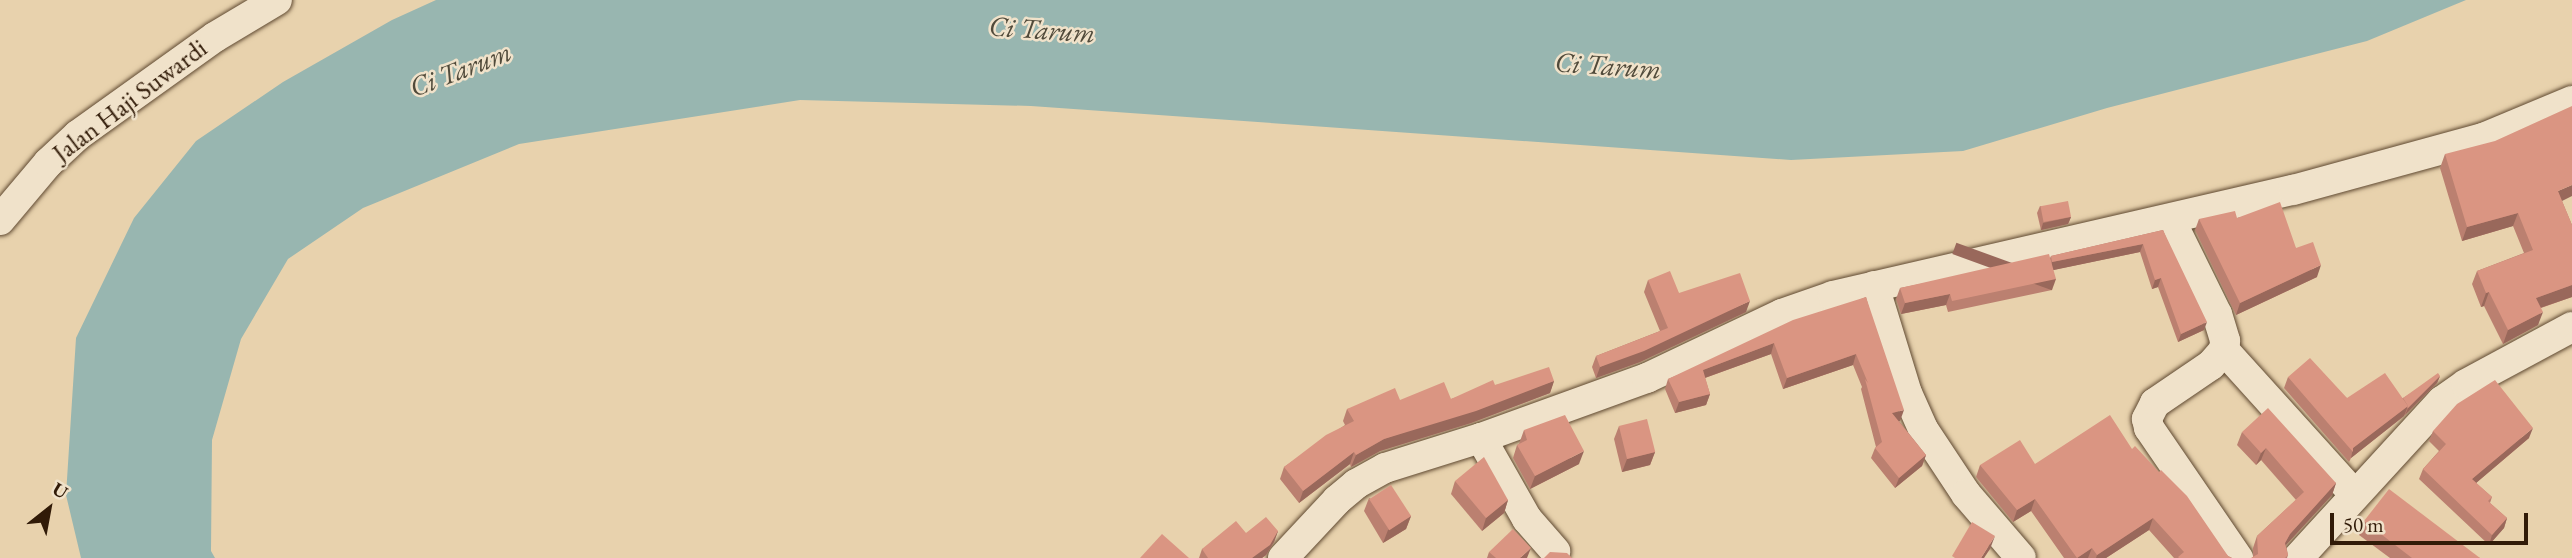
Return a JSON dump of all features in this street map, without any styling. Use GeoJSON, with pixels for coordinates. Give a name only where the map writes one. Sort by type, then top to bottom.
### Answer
{"type":"FeatureCollection","features":[{"type":"Feature","properties":{"kind":"street","name":"Jalan Haji Suwardi"},"geometry":{"type":"LineString","coordinates":[[0,220],[48,163],[78,135],[215,37],[276,0]]}},
{"type":"Feature","properties":{"kind":"street"},"geometry":{"type":"LineString","coordinates":[[1283,558],[1337,500],[1356,484],[1385,468],[1481,438],[1647,377],[1782,314],[1833,296],[2170,219],[2483,138],[2572,101]]}},
{"type":"Feature","properties":{"kind":"street"},"geometry":{"type":"LineString","coordinates":[[2170,219],[2217,314],[2225,341],[2224,350],[2211,365],[2155,403],[2147,419],[2149,428],[2238,558]]}},
{"type":"Feature","properties":{"kind":"street"},"geometry":{"type":"LineString","coordinates":[[1874,286],[1907,393],[1923,429],[2009,553]]}},
{"type":"Feature","properties":{"kind":"street"},"geometry":{"type":"LineString","coordinates":[[2298,558],[2442,401],[2466,384],[2572,327]]}},
{"type":"Feature","properties":{"kind":"street"},"geometry":{"type":"LineString","coordinates":[[2224,350],[2354,494]]}},
{"type":"Feature","properties":{"kind":"street"},"geometry":{"type":"LineString","coordinates":[[1481,438],[1527,519],[1555,551]]}},
{"type":"Feature","properties":{"kind":"water","name":"Ci Tarum"},"geometry":{"type":"Polygon","coordinates":[[[436,0],[2466,0],[2367,41],[2107,108],[1963,151],[1791,160],[1031,106],[800,100],[519,144],[363,208],[288,259],[241,339],[212,440],[211,551],[215,558],[81,558],[66,495],[76,338],[134,218],[196,141],[283,82],[392,20],[436,0]]]}},
{"type":"Feature","properties":{"kind":"building"},"geometry":{"type":"Polygon","coordinates":[[[2572,106],[2572,185],[2558,191],[2572,225],[2572,285],[2536,298],[2543,312],[2508,330],[2489,292],[2486,293],[2477,271],[2533,250],[2518,213],[2467,227],[2445,154],[2495,141],[2572,106]]]}},
{"type":"Feature","properties":{"kind":"building"},"geometry":{"type":"Polygon","coordinates":[[[2068,201],[2071,217],[2044,222],[2041,206],[2068,201]]]}},
{"type":"Feature","properties":{"kind":"building"},"geometry":{"type":"Polygon","coordinates":[[[2280,202],[2296,248],[2313,242],[2321,265],[2240,303],[2199,219],[2235,211],[2237,218],[2280,202]]]}},
{"type":"Feature","properties":{"kind":"building"},"geometry":{"type":"Polygon","coordinates":[[[2163,230],[2207,322],[2181,334],[2161,278],[2155,280],[2143,244],[2052,262],[2051,256],[2163,230]]]}},
{"type":"Feature","properties":{"kind":"building"},"geometry":{"type":"Polygon","coordinates":[[[2049,254],[2056,279],[1952,301],[1950,294],[1905,303],[1900,288],[2049,254]]]}},
{"type":"Feature","properties":{"kind":"building"},"geometry":{"type":"Polygon","coordinates":[[[1670,271],[1679,293],[1740,273],[1750,301],[1644,351],[1600,367],[1596,356],[1668,328],[1648,280],[1670,271]]]}},
{"type":"Feature","properties":{"kind":"building"},"geometry":{"type":"Polygon","coordinates":[[[1866,297],[1904,410],[1892,413],[1926,455],[1899,478],[1875,448],[1882,442],[1865,379],[1868,383],[1856,354],[1787,378],[1774,343],[1703,370],[1710,394],[1679,402],[1668,379],[1793,320],[1866,297]]]}},
{"type":"Feature","properties":{"kind":"building"},"geometry":{"type":"Polygon","coordinates":[[[2310,358],[2347,398],[2385,373],[2408,406],[2353,448],[2353,452],[2288,377],[2310,358]]]}},
{"type":"Feature","properties":{"kind":"building"},"geometry":{"type":"Polygon","coordinates":[[[1549,367],[1554,381],[1476,411],[1384,439],[1356,455],[1354,452],[1303,491],[1284,467],[1326,435],[1354,421],[1347,409],[1395,388],[1400,400],[1444,382],[1451,399],[1493,380],[1495,385],[1549,367]]]}},
{"type":"Feature","properties":{"kind":"building"},"geometry":{"type":"Polygon","coordinates":[[[2438,373],[2440,376],[2408,408],[2403,398],[2438,373]]]}},
{"type":"Feature","properties":{"kind":"building"},"geometry":{"type":"Polygon","coordinates":[[[2495,380],[2533,428],[2472,479],[2492,497],[2488,501],[2507,518],[2492,535],[2423,469],[2446,444],[2433,431],[2457,404],[2495,380]]]}},
{"type":"Feature","properties":{"kind":"building"},"geometry":{"type":"Polygon","coordinates":[[[2268,408],[2336,483],[2290,534],[2285,543],[2288,555],[2285,558],[2251,558],[2258,554],[2257,536],[2304,492],[2266,448],[2261,453],[2242,432],[2268,408]]]}},
{"type":"Feature","properties":{"kind":"building"},"geometry":{"type":"Polygon","coordinates":[[[1565,415],[1584,451],[1535,476],[1517,445],[1527,440],[1524,430],[1565,415]]]}},
{"type":"Feature","properties":{"kind":"building"},"geometry":{"type":"Polygon","coordinates":[[[2110,415],[2132,449],[2135,446],[2159,472],[2161,470],[2187,496],[2232,558],[2179,558],[2184,552],[2153,518],[2097,555],[2092,548],[2077,558],[2035,499],[2017,510],[1980,465],[2020,440],[2035,464],[2110,415]]]}},
{"type":"Feature","properties":{"kind":"building"},"geometry":{"type":"Polygon","coordinates":[[[1647,419],[1655,452],[1627,459],[1619,426],[1647,419]]]}},
{"type":"Feature","properties":{"kind":"building"},"geometry":{"type":"Polygon","coordinates":[[[1484,457],[1508,500],[1486,518],[1455,481],[1484,457]]]}},
{"type":"Feature","properties":{"kind":"building"},"geometry":{"type":"Polygon","coordinates":[[[1391,485],[1411,516],[1389,530],[1369,499],[1391,485]]]}},
{"type":"Feature","properties":{"kind":"building"},"geometry":{"type":"Polygon","coordinates":[[[2389,489],[2480,558],[2412,558],[2364,521],[2389,489]]]}},
{"type":"Feature","properties":{"kind":"building"},"geometry":{"type":"Polygon","coordinates":[[[1266,517],[1278,531],[1270,545],[1252,558],[1208,558],[1202,549],[1236,521],[1246,533],[1266,517]]]}},
{"type":"Feature","properties":{"kind":"building"},"geometry":{"type":"Polygon","coordinates":[[[1972,522],[1995,536],[1981,558],[1955,558],[1952,556],[1972,522]]]}},
{"type":"Feature","properties":{"kind":"building"},"geometry":{"type":"Polygon","coordinates":[[[1513,529],[1531,548],[1520,558],[1496,558],[1489,552],[1513,529]]]}},
{"type":"Feature","properties":{"kind":"building"},"geometry":{"type":"Polygon","coordinates":[[[1162,534],[1189,558],[1140,558],[1162,534]]]}},
{"type":"Feature","properties":{"kind":"building"},"geometry":{"type":"Polygon","coordinates":[[[1550,552],[1567,553],[1572,558],[1544,558],[1550,552]]]}}]}
